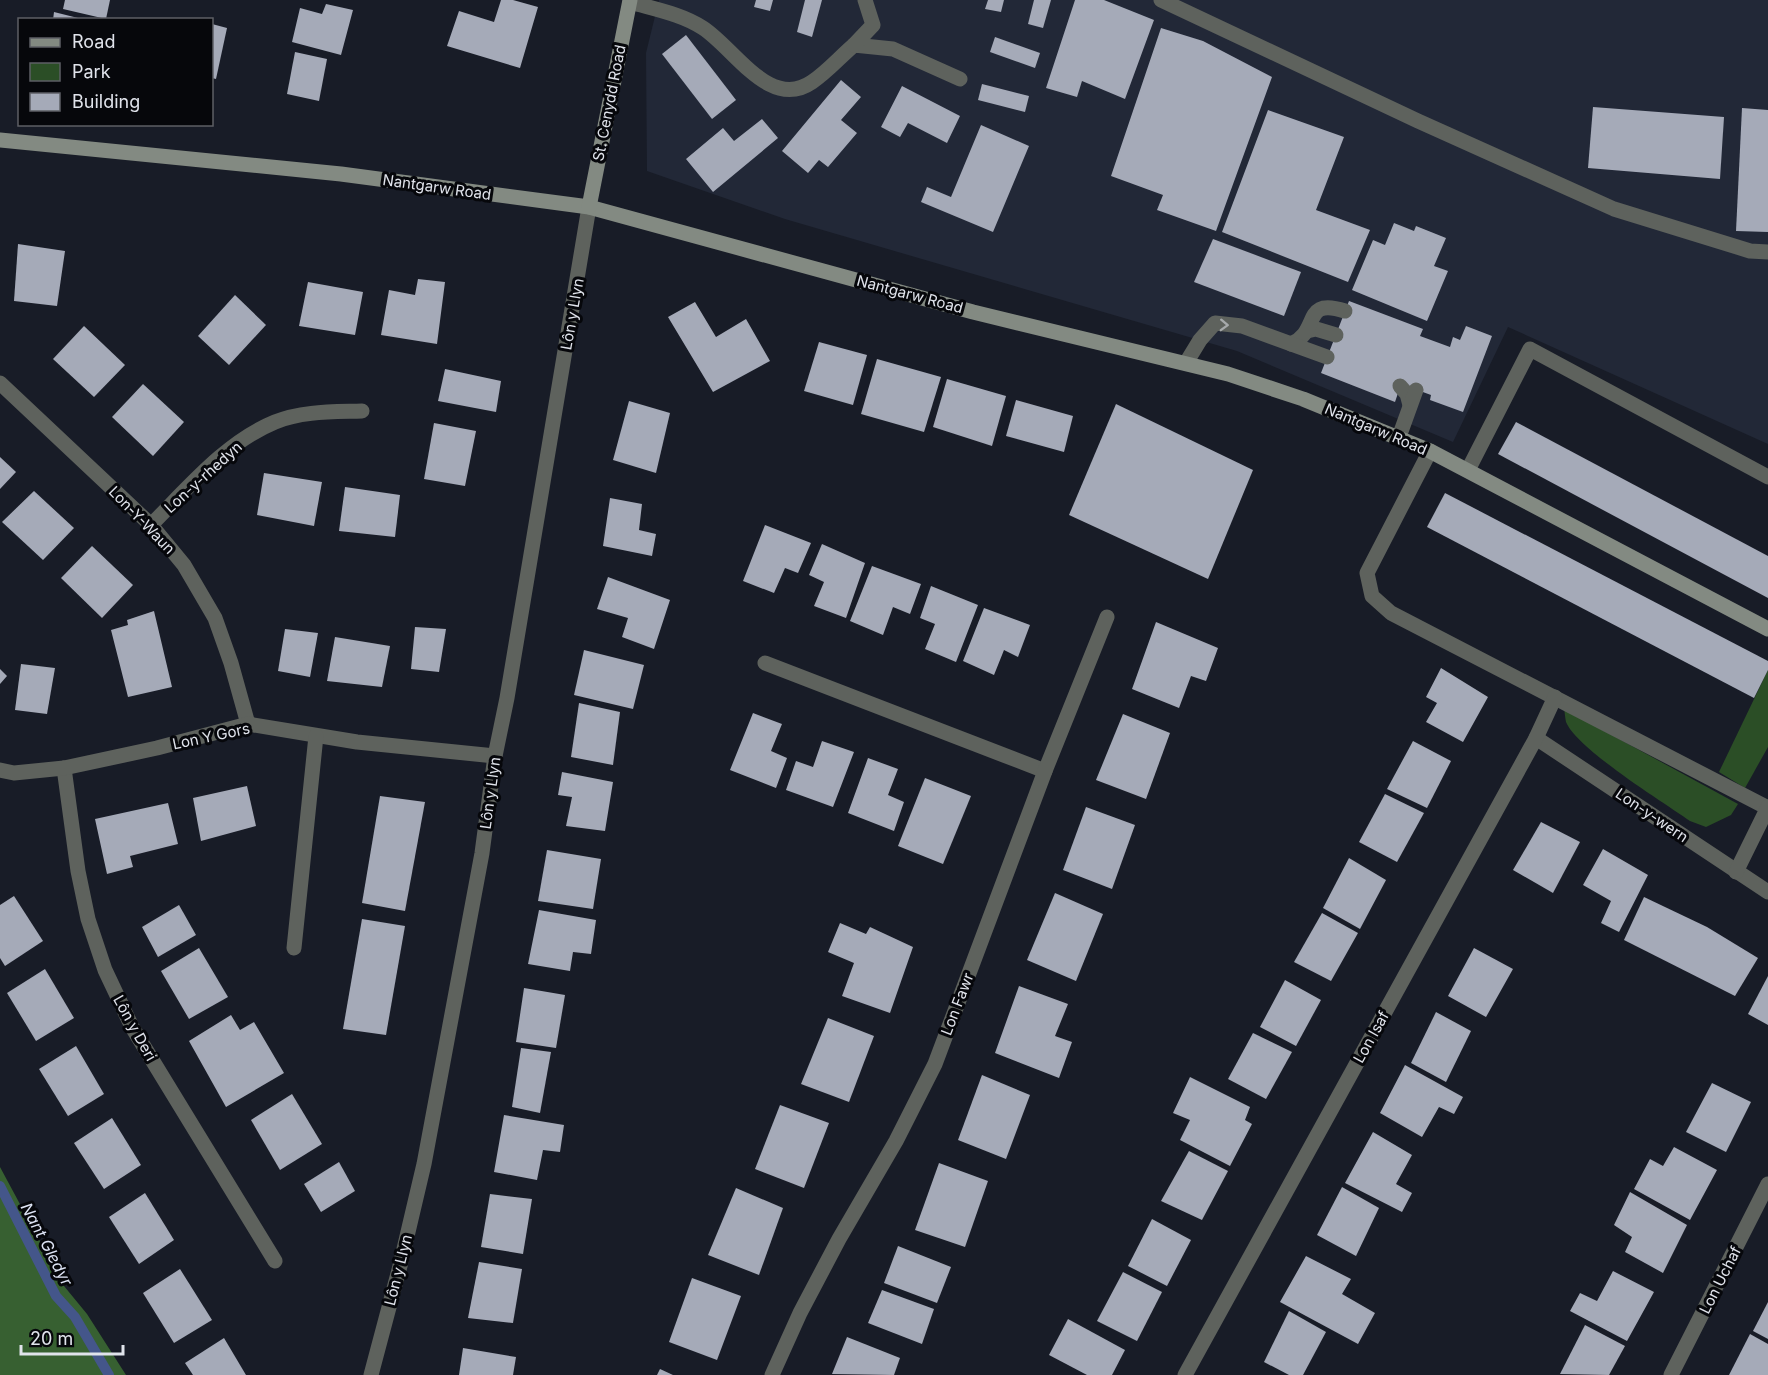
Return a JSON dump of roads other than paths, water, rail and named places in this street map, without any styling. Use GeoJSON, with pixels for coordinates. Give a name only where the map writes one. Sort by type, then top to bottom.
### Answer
{"type":"FeatureCollection","features":[{"type":"Feature","properties":{"kind":"main road","name":"St. Cenydd Road"},"geometry":{"type":"LineString","coordinates":[[589,207],[630,1]]}},
{"type":"Feature","properties":{"kind":"main road","name":"Nantgarw Road"},"geometry":{"type":"LineString","coordinates":[[0,140],[341,174],[589,207],[973,312],[1228,374],[1303,399],[1430,451],[1768,628]]}},
{"type":"Feature","properties":{"kind":"street"},"geometry":{"type":"LineString","coordinates":[[630,1],[683,18],[704,28],[761,79],[785,91],[798,89],[812,82],[873,25],[865,0]]}},
{"type":"Feature","properties":{"kind":"street"},"geometry":{"type":"LineString","coordinates":[[1161,0],[1418,121],[1614,209],[1750,251],[1768,252]]}},
{"type":"Feature","properties":{"kind":"street"},"geometry":{"type":"LineString","coordinates":[[854,45],[892,49],[960,79]]}},
{"type":"Feature","properties":{"kind":"street","name":"Lôn y Llyn"},"geometry":{"type":"LineString","coordinates":[[371,1375],[424,1164],[482,853],[495,756],[589,207]]}},
{"type":"Feature","properties":{"kind":"street"},"geometry":{"type":"LineString","coordinates":[[1291,344],[1300,340],[1320,309],[1328,305],[1345,311]]}},
{"type":"Feature","properties":{"kind":"street"},"geometry":{"type":"LineString","coordinates":[[1186,363],[1200,340],[1215,323],[1242,326],[1327,357]]}},
{"type":"Feature","properties":{"kind":"street"},"geometry":{"type":"LineString","coordinates":[[1307,331],[1316,328],[1336,335]]}},
{"type":"Feature","properties":{"kind":"street"},"geometry":{"type":"LineString","coordinates":[[1468,470],[1530,349],[1768,477]]}},
{"type":"Feature","properties":{"kind":"street","name":"Lon-Y-Waun"},"geometry":{"type":"LineString","coordinates":[[0,383],[151,525],[184,565],[215,618],[231,663],[248,724]]}},
{"type":"Feature","properties":{"kind":"street"},"geometry":{"type":"LineString","coordinates":[[1400,387],[1407,394],[1410,405]]}},
{"type":"Feature","properties":{"kind":"street"},"geometry":{"type":"LineString","coordinates":[[1399,437],[1416,390]]}},
{"type":"Feature","properties":{"kind":"street","name":"Lon-y-rhedyn"},"geometry":{"type":"LineString","coordinates":[[151,525],[204,472],[242,440],[276,422],[310,413],[362,411]]}},
{"type":"Feature","properties":{"kind":"street"},"geometry":{"type":"LineString","coordinates":[[1430,451],[1367,573],[1372,596],[1391,613],[1768,808],[1736,872]]}},
{"type":"Feature","properties":{"kind":"street","name":"Lon Fawr"},"geometry":{"type":"LineString","coordinates":[[772,1375],[800,1313],[839,1239],[896,1141],[935,1064],[1045,771],[1107,617]]}},
{"type":"Feature","properties":{"kind":"street"},"geometry":{"type":"LineString","coordinates":[[765,663],[1045,771]]}},
{"type":"Feature","properties":{"kind":"street","name":"Lon Isaf"},"geometry":{"type":"LineString","coordinates":[[1185,1375],[1536,738],[1555,697]]}},
{"type":"Feature","properties":{"kind":"street","name":"Lon Y Gors"},"geometry":{"type":"LineString","coordinates":[[0,770],[14,773],[64,768],[157,748],[248,724],[316,736],[495,756]]}},
{"type":"Feature","properties":{"kind":"street"},"geometry":{"type":"LineString","coordinates":[[294,948],[316,736]]}},
{"type":"Feature","properties":{"kind":"street","name":"Lon-y-wern"},"geometry":{"type":"LineString","coordinates":[[1536,738],[1768,892]]}},
{"type":"Feature","properties":{"kind":"street","name":"Lôn y Deri"},"geometry":{"type":"LineString","coordinates":[[64,768],[78,871],[88,919],[105,970],[132,1027],[275,1261]]}},
{"type":"Feature","properties":{"kind":"street","name":"Lon Uchaf"},"geometry":{"type":"LineString","coordinates":[[1671,1375],[1768,1184]]}},
{"type":"Feature","properties":{"kind":"waterway","name":"Nant Gledyr"},"geometry":{"type":"LineString","coordinates":[[0,1186],[56,1296],[75,1317],[109,1375]]}}]}
